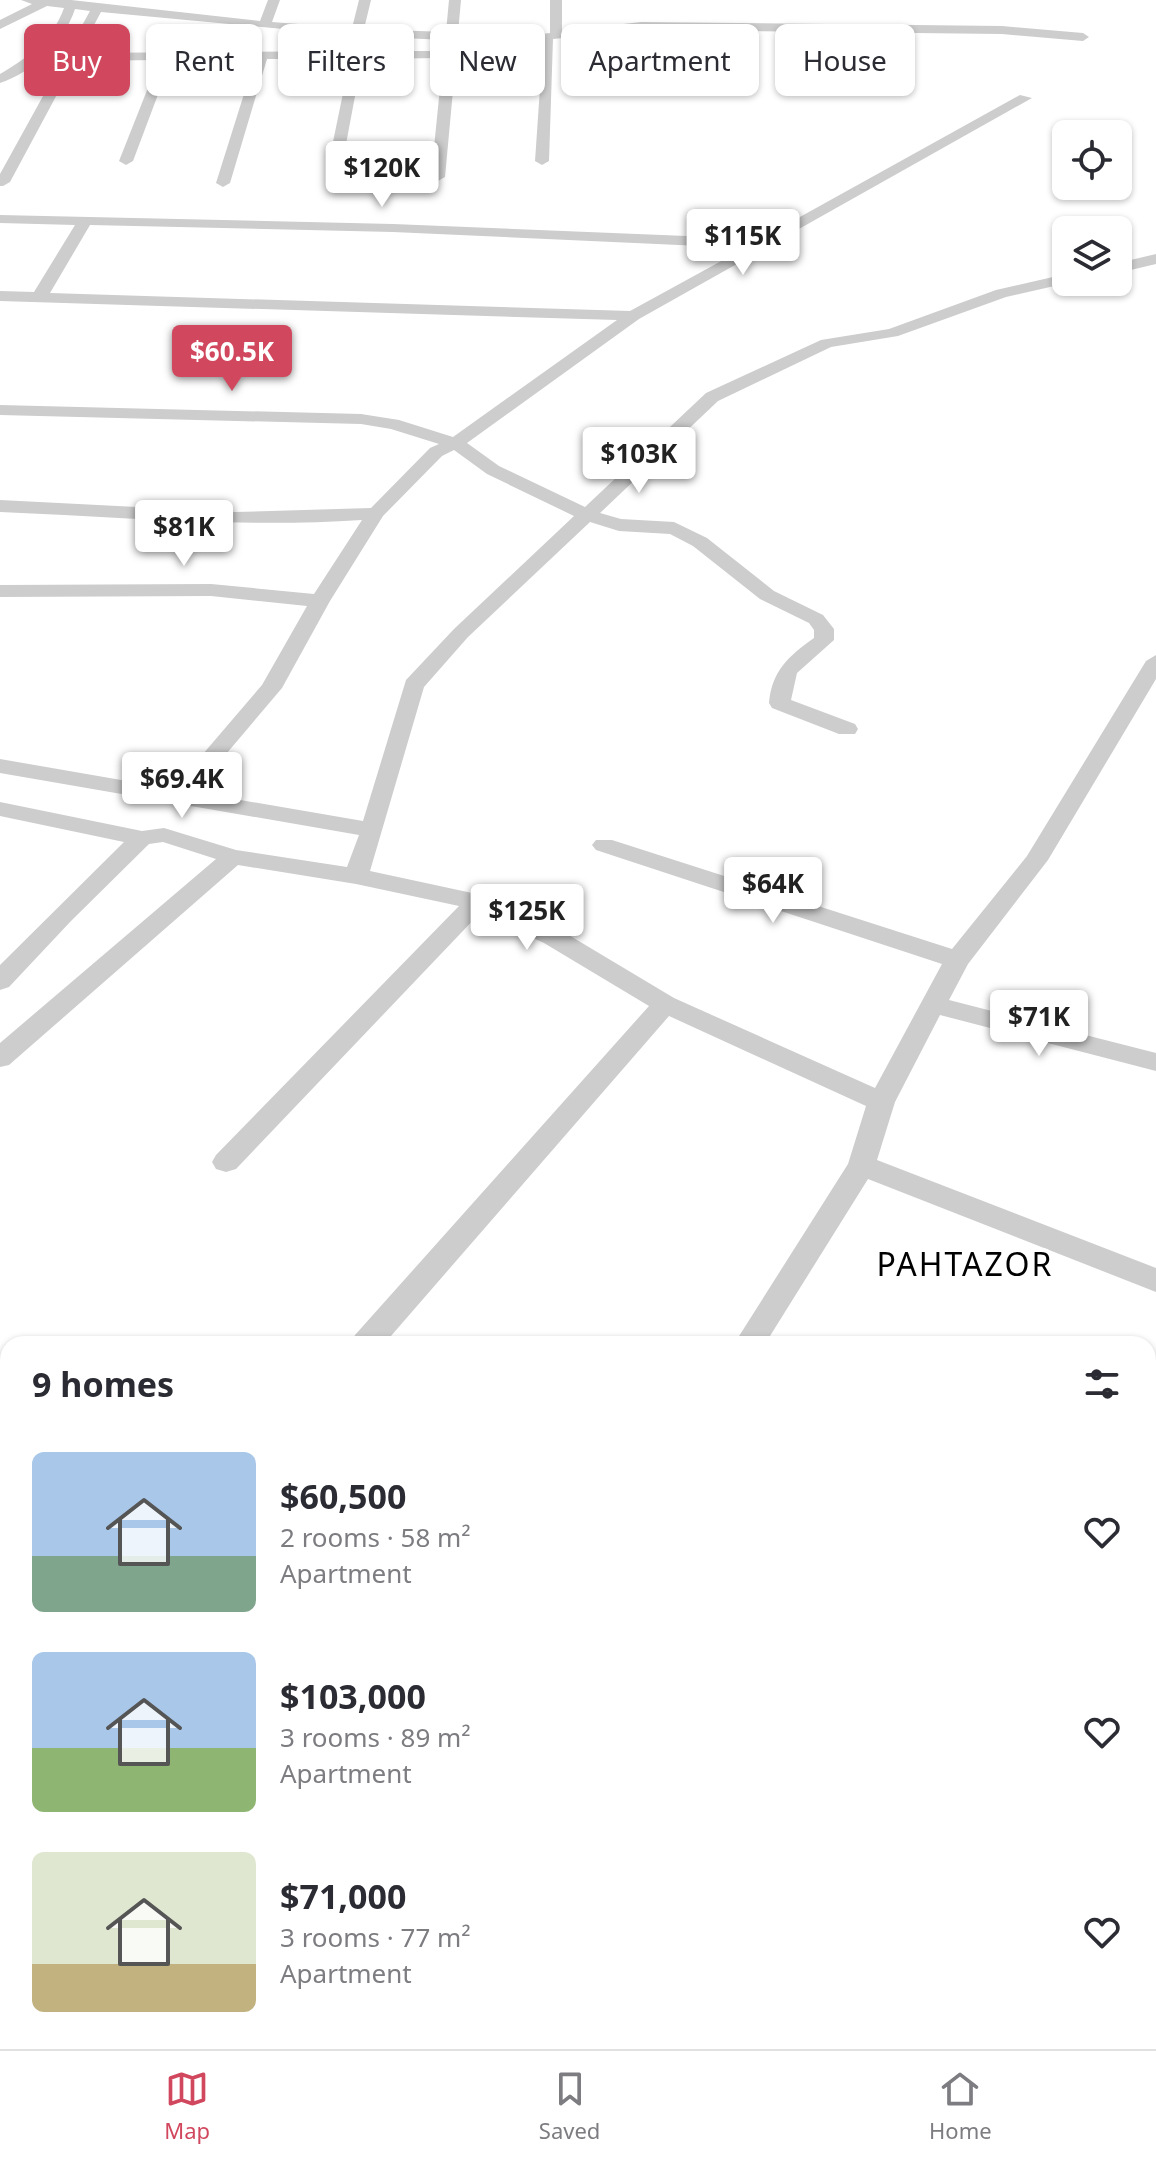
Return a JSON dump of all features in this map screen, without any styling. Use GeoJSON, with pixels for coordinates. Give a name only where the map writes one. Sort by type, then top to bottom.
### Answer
{"type":"FeatureCollection","features":[{"type":"Feature","properties":{"kind":"street"},"geometry":{"type":"LineString","coordinates":[[27,0],[278,26]]}},
{"type":"Feature","properties":{"kind":"street"},"geometry":{"type":"LineString","coordinates":[[179,18],[189,0]]}},
{"type":"Feature","properties":{"kind":"street"},"geometry":{"type":"LineString","coordinates":[[265,25],[274,0]]}},
{"type":"Feature","properties":{"kind":"street"},"geometry":{"type":"LineString","coordinates":[[361,24],[365,0]]}},
{"type":"Feature","properties":{"kind":"street"},"geometry":{"type":"LineString","coordinates":[[453,24],[455,0]]}},
{"type":"Feature","properties":{"kind":"street"},"geometry":{"type":"LineString","coordinates":[[556,0],[556,35]]}},
{"type":"Feature","properties":{"kind":"street"},"geometry":{"type":"LineString","coordinates":[[0,25],[45,2]]}},
{"type":"Feature","properties":{"kind":"street"},"geometry":{"type":"LineString","coordinates":[[0,79],[32,62],[43,51],[67,18],[71,4]]}},
{"type":"Feature","properties":{"kind":"street"},"geometry":{"type":"LineString","coordinates":[[87,24],[96,5]]}},
{"type":"Feature","properties":{"kind":"street"},"geometry":{"type":"LineString","coordinates":[[545,37],[641,26],[1002,30],[1083,37]]}},
{"type":"Feature","properties":{"kind":"street"},"geometry":{"type":"LineString","coordinates":[[262,56],[278,56]]}},
{"type":"Feature","properties":{"kind":"street"},"geometry":{"type":"LineString","coordinates":[[3,182],[5,166],[47,96]]}},
{"type":"Feature","properties":{"kind":"street"},"geometry":{"type":"LineString","coordinates":[[126,161],[151,96]]}},
{"type":"Feature","properties":{"kind":"street"},"geometry":{"type":"LineString","coordinates":[[223,183],[250,96]]}},
{"type":"Feature","properties":{"kind":"street"},"geometry":{"type":"LineString","coordinates":[[333,176],[348,96]]}},
{"type":"Feature","properties":{"kind":"street"},"geometry":{"type":"LineString","coordinates":[[438,177],[445,96]]}},
{"type":"Feature","properties":{"kind":"street"},"geometry":{"type":"LineString","coordinates":[[541,96],[542,161]]}},
{"type":"Feature","properties":{"kind":"street"},"geometry":{"type":"LineString","coordinates":[[0,981],[62,915],[153,836],[187,797],[271,688],[320,601],[376,513],[436,452],[455,443],[633,316],[1025,98]]}},
{"type":"Feature","properties":{"kind":"street"},"geometry":{"type":"LineString","coordinates":[[0,219],[424,229],[763,244]]}},
{"type":"Feature","properties":{"kind":"street"},"geometry":{"type":"LineString","coordinates":[[39,298],[85,221]]}},
{"type":"Feature","properties":{"kind":"street"},"geometry":{"type":"LineString","coordinates":[[1132,265],[1156,259]]}},
{"type":"Feature","properties":{"kind":"street"},"geometry":{"type":"LineString","coordinates":[[356,876],[414,685],[461,633],[712,397],[827,343],[892,333],[1002,293],[1052,282]]}},
{"type":"Feature","properties":{"kind":"street"},"geometry":{"type":"LineString","coordinates":[[0,296],[633,316]]}},
{"type":"Feature","properties":{"kind":"street"},"geometry":{"type":"LineString","coordinates":[[0,410],[361,419],[393,424],[455,443],[493,470],[550,500],[587,515],[619,525],[674,528],[700,542],[767,595],[816,619],[824,629],[824,640],[787,669],[781,681],[780,703],[847,729]]}},
{"type":"Feature","properties":{"kind":"street"},"geometry":{"type":"LineString","coordinates":[[0,506],[216,518],[319,519],[376,513]]}},
{"type":"Feature","properties":{"kind":"street"},"geometry":{"type":"LineString","coordinates":[[0,591],[211,590],[320,601]]}},
{"type":"Feature","properties":{"kind":"street"},"geometry":{"type":"LineString","coordinates":[[754,1336],[862,1165],[868,1136],[881,1102],[957,960],[1036,860],[1156,661]]}},
{"type":"Feature","properties":{"kind":"street"},"geometry":{"type":"LineString","coordinates":[[0,766],[372,830]]}},
{"type":"Feature","properties":{"kind":"street"},"geometry":{"type":"LineString","coordinates":[[0,809],[153,836],[233,857],[356,876],[477,902],[553,937],[665,1004],[881,1102]]}},
{"type":"Feature","properties":{"kind":"street"},"geometry":{"type":"LineString","coordinates":[[604,845],[957,960]]}},
{"type":"Feature","properties":{"kind":"street"},"geometry":{"type":"LineString","coordinates":[[0,1058],[233,857]]}},
{"type":"Feature","properties":{"kind":"street"},"geometry":{"type":"LineString","coordinates":[[226,1162],[477,902]]}},
{"type":"Feature","properties":{"kind":"street"},"geometry":{"type":"LineString","coordinates":[[373,1336],[665,1004]]}},
{"type":"Feature","properties":{"kind":"street"},"geometry":{"type":"LineString","coordinates":[[934,1005],[1156,1062]]}},
{"type":"Feature","properties":{"kind":"street"},"geometry":{"type":"LineString","coordinates":[[862,1165],[1156,1280]]}},
{"type":"Feature","properties":{"kind":"district","name":"PAHTAZOR"},"geometry":{"type":"Point","coordinates":[965,1263]}}]}
